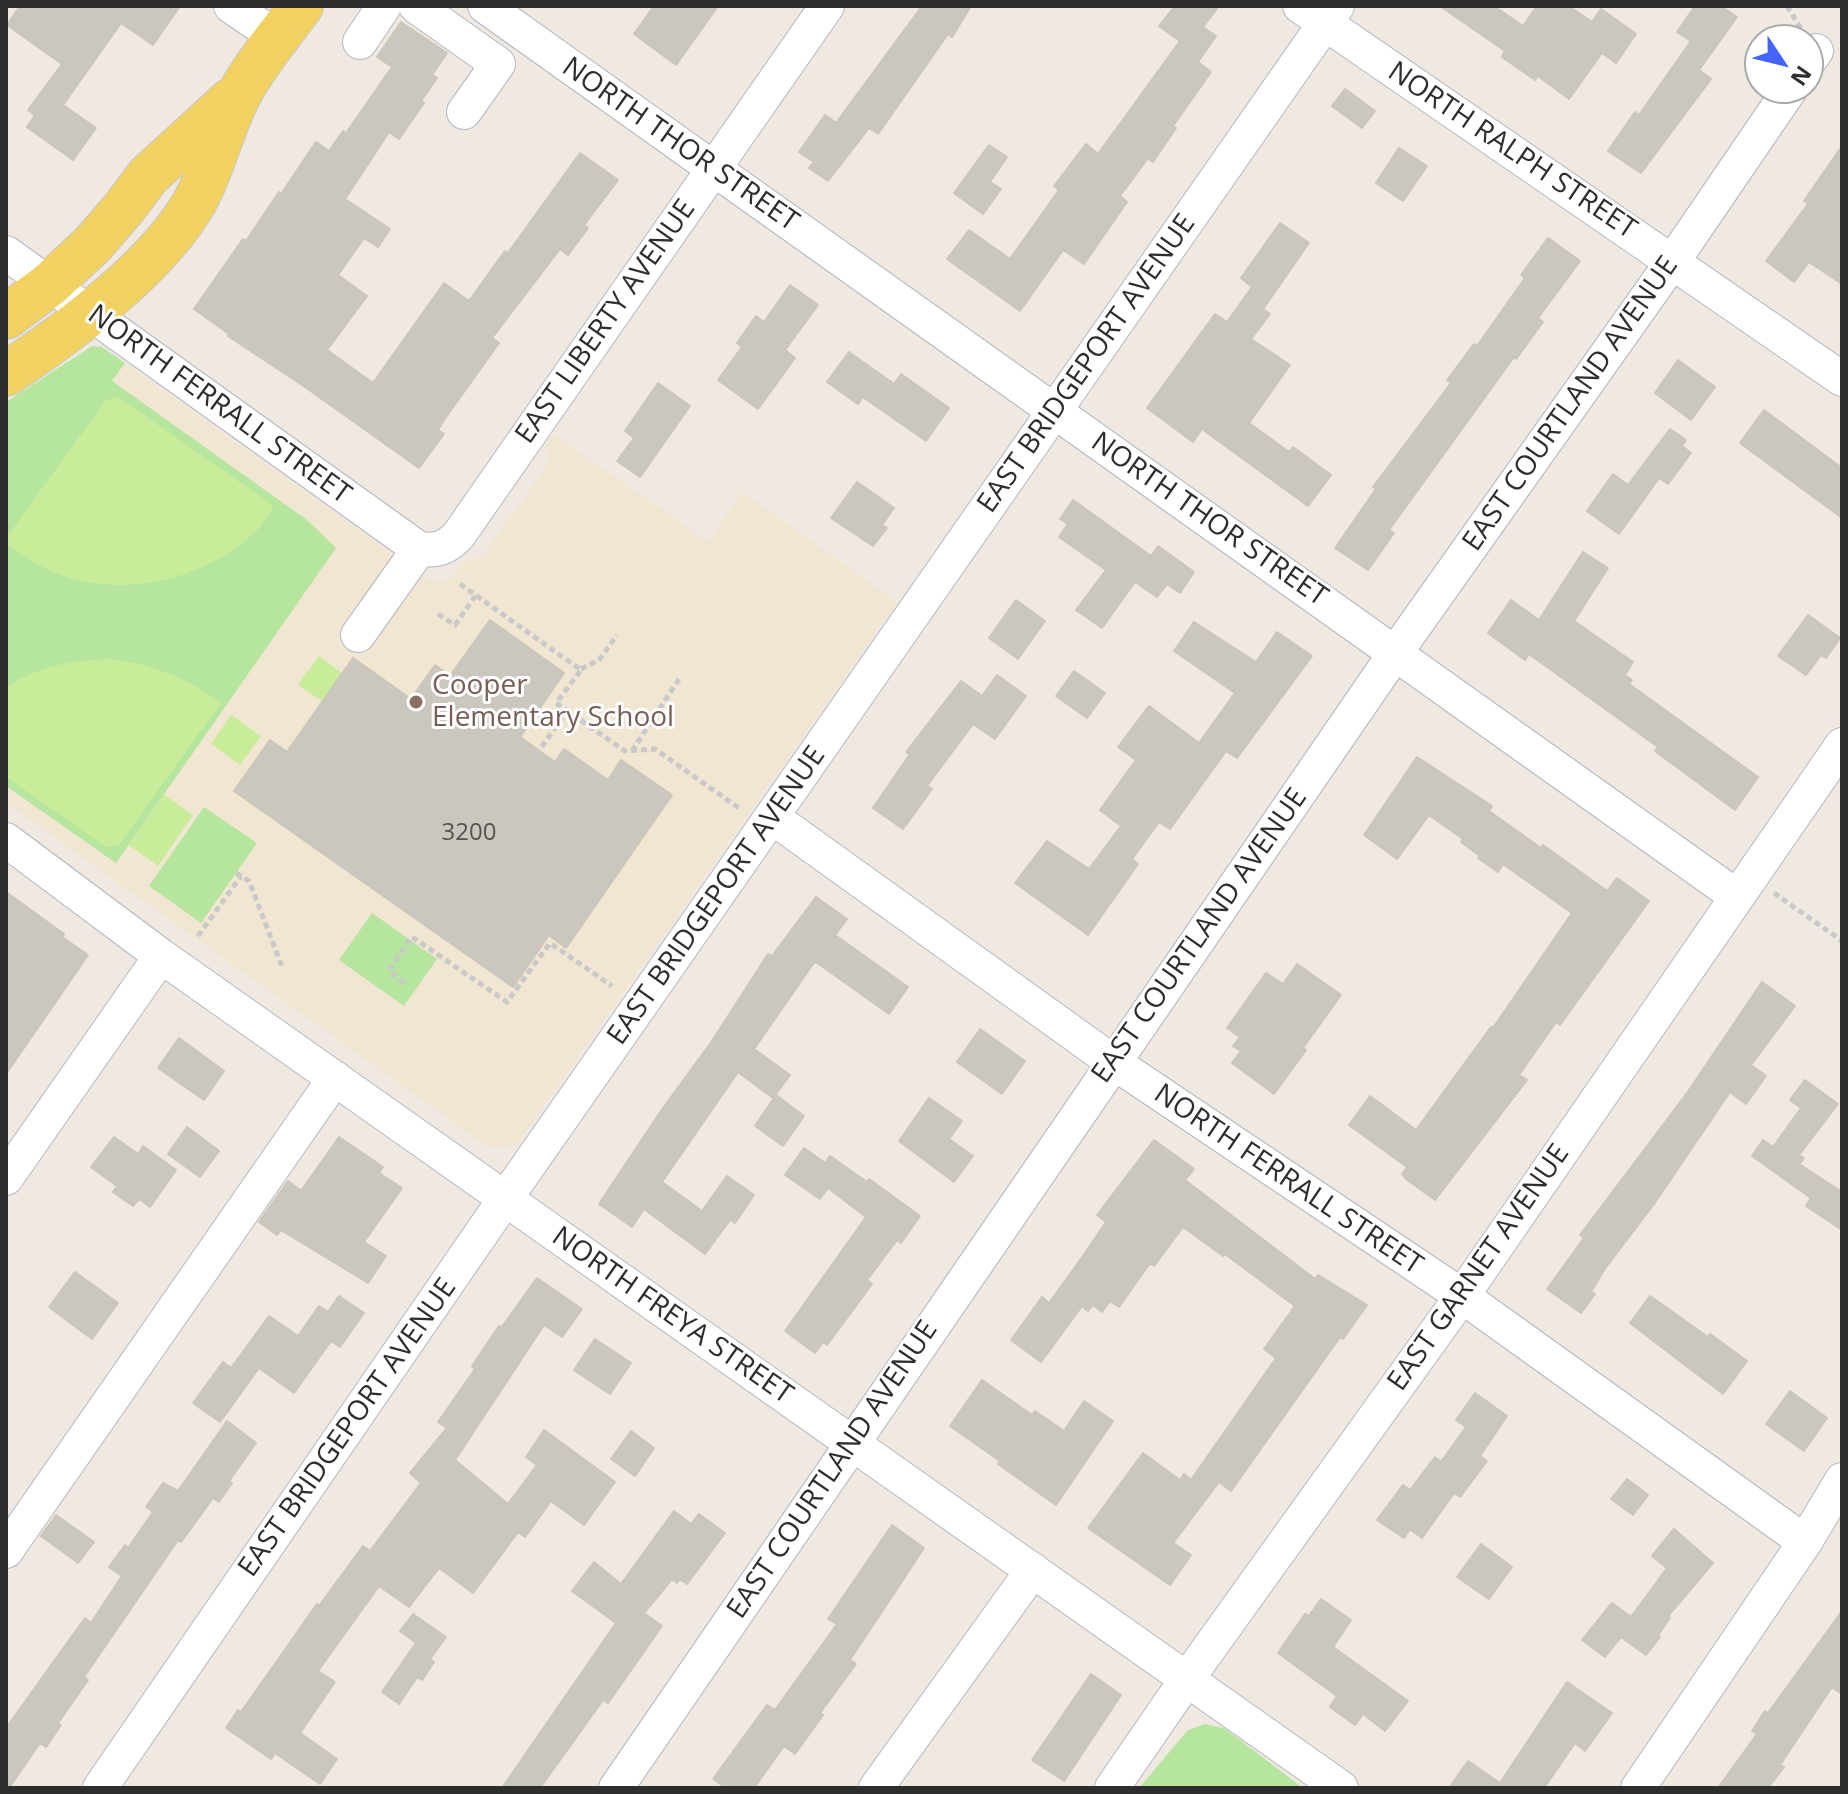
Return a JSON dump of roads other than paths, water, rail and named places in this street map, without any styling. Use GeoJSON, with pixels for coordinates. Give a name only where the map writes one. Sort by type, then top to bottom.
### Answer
{"type":"FeatureCollection","features":[{"type":"Feature","properties":{"kind":"main road"},"geometry":{"type":"LineString","coordinates":[[6,374],[90,312],[138,270],[191,207],[242,90],[289,22]]}},
{"type":"Feature","properties":{"kind":"main road"},"geometry":{"type":"LineString","coordinates":[[6,317],[50,284],[93,244],[148,176],[242,90]]}},
{"type":"Feature","properties":{"kind":"street"},"geometry":{"type":"LineString","coordinates":[[231,6],[289,22]]}},
{"type":"Feature","properties":{"kind":"street"},"geometry":{"type":"LineString","coordinates":[[360,42],[384,6]]}},
{"type":"Feature","properties":{"kind":"street"},"geometry":{"type":"LineString","coordinates":[[416,6],[498,64],[464,112]]}},
{"type":"Feature","properties":{"kind":"street","name":"NORTH THOR STREET"},"geometry":{"type":"LineString","coordinates":[[485,6],[1396,652],[1743,886]]}},
{"type":"Feature","properties":{"kind":"street","name":"EAST LIBERTY AVENUE"},"geometry":{"type":"LineString","coordinates":[[358,635],[427,550],[448,546],[458,536],[827,6]]}},
{"type":"Feature","properties":{"kind":"street","name":"NORTH RALPH STREET"},"geometry":{"type":"LineString","coordinates":[[1321,12],[1842,379]]}},
{"type":"Feature","properties":{"kind":"street","name":"EAST BRIDGEPORT AVENUE"},"geometry":{"type":"LineString","coordinates":[[100,1788],[505,1199],[755,813],[1055,411],[1321,12]]}},
{"type":"Feature","properties":{"kind":"street","name":"EAST COURTLAND AVENUE"},"geometry":{"type":"LineString","coordinates":[[616,1788],[1396,652],[1673,261],[1780,104]]}},
{"type":"Feature","properties":{"kind":"street","name":"NORTH FERRALL STREET"},"geometry":{"type":"LineString","coordinates":[[6,253],[427,550]]}},
{"type":"Feature","properties":{"kind":"street","name":"EAST GARNET AVENUE"},"geometry":{"type":"LineString","coordinates":[[1112,1788],[1462,1296],[1842,745]]}},
{"type":"Feature","properties":{"kind":"street","name":"NORTH FERRALL STREET"},"geometry":{"type":"LineString","coordinates":[[755,813],[1113,1062],[1462,1296],[1805,1542]]}},
{"type":"Feature","properties":{"kind":"street","name":"NORTH FREYA STREET"},"geometry":{"type":"LineString","coordinates":[[6,840],[161,956],[1341,1788]]}},
{"type":"Feature","properties":{"kind":"street"},"geometry":{"type":"LineString","coordinates":[[6,1178],[161,956]]}},
{"type":"Feature","properties":{"kind":"street"},"geometry":{"type":"LineString","coordinates":[[6,1551],[335,1078]]}},
{"type":"Feature","properties":{"kind":"street"},"geometry":{"type":"LineString","coordinates":[[1638,1788],[1805,1542],[1842,1480]]}},
{"type":"Feature","properties":{"kind":"street"},"geometry":{"type":"LineString","coordinates":[[876,1788],[1033,1570]]}},
{"type":"Feature","properties":{"kind":"place","name":"Cooper Elementary School"},"geometry":{"type":"Point","coordinates":[416,702]}}]}
